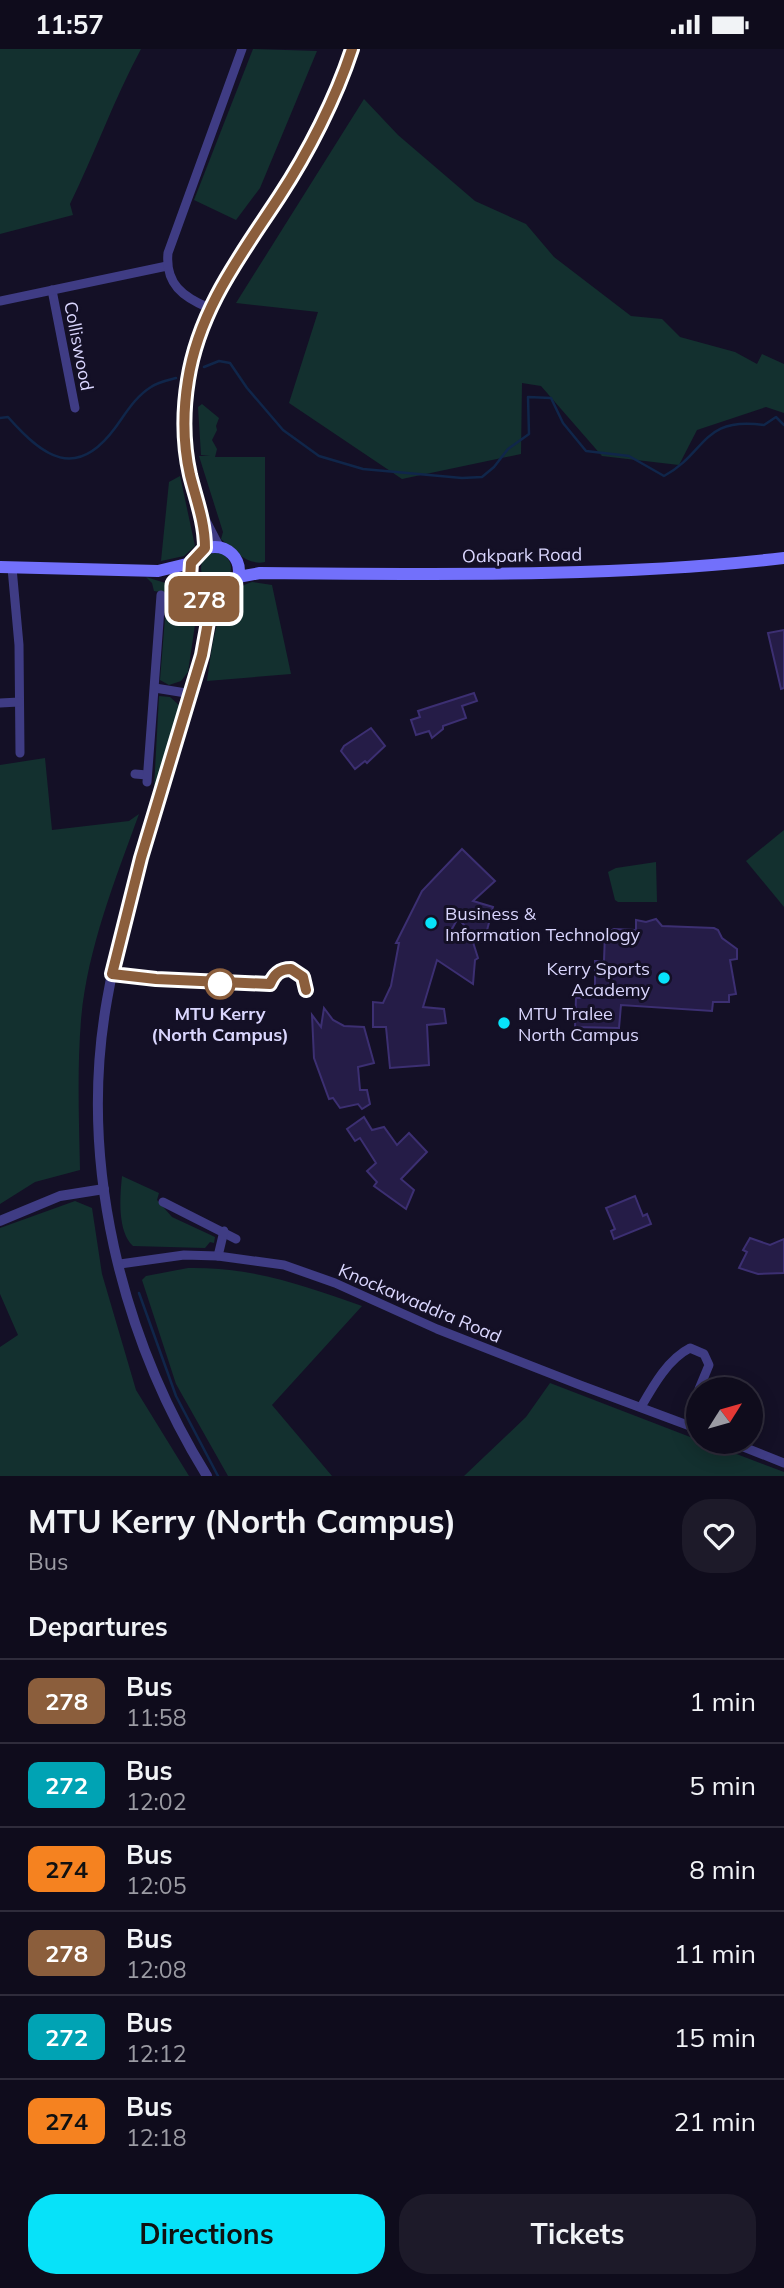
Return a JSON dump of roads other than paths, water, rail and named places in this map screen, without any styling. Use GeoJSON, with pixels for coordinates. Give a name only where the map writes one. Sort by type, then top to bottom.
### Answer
{"type":"FeatureCollection","features":[{"type":"Feature","properties":{"kind":"main road"},"geometry":{"type":"LineString","coordinates":[[158,571],[191,563],[205,548],[219,547],[228,550],[238,562],[260,573]]}},
{"type":"Feature","properties":{"kind":"main road","name":"Oakpark Road"},"geometry":{"type":"LineString","coordinates":[[239,577],[260,573],[448,574],[675,569],[784,558]]}},
{"type":"Feature","properties":{"kind":"main road"},"geometry":{"type":"LineString","coordinates":[[6,568],[158,571],[190,578],[204,593],[223,594],[239,577],[238,562]]}},
{"type":"Feature","properties":{"kind":"main road"},"geometry":{"type":"LineString","coordinates":[[190,578],[191,563]]}},
{"type":"Feature","properties":{"kind":"street"},"geometry":{"type":"LineString","coordinates":[[209,308],[177,290],[167,266],[168,253],[242,49]]}},
{"type":"Feature","properties":{"kind":"street"},"geometry":{"type":"LineString","coordinates":[[205,548],[200,509],[188,464],[185,413],[195,348],[209,308],[240,253],[286,184],[329,107],[352,49]]}},
{"type":"Feature","properties":{"kind":"street","name":"Colliswood"},"geometry":{"type":"LineString","coordinates":[[0,301],[167,266]]}},
{"type":"Feature","properties":{"kind":"street","name":"Colliswood"},"geometry":{"type":"LineString","coordinates":[[52,290],[75,408]]}},
{"type":"Feature","properties":{"kind":"street"},"geometry":{"type":"LineString","coordinates":[[200,509],[219,547]]}},
{"type":"Feature","properties":{"kind":"street"},"geometry":{"type":"LineString","coordinates":[[6,568],[19,645],[20,753]]}},
{"type":"Feature","properties":{"kind":"street"},"geometry":{"type":"LineString","coordinates":[[204,593],[208,622]]}},
{"type":"Feature","properties":{"kind":"street"},"geometry":{"type":"LineString","coordinates":[[207,1476],[156,1380],[137,1327],[111,1233],[98,1124],[98,1089],[107,1000],[141,858],[191,694],[208,622],[223,594]]}},
{"type":"Feature","properties":{"kind":"street"},"geometry":{"type":"LineString","coordinates":[[135,774],[147,778],[161,595]]}},
{"type":"Feature","properties":{"kind":"street"},"geometry":{"type":"LineString","coordinates":[[155,688],[191,694]]}},
{"type":"Feature","properties":{"kind":"street"},"geometry":{"type":"LineString","coordinates":[[0,703],[19,702]]}},
{"type":"Feature","properties":{"kind":"street"},"geometry":{"type":"LineString","coordinates":[[0,1221],[60,1196],[104,1189]]}},
{"type":"Feature","properties":{"kind":"street"},"geometry":{"type":"LineString","coordinates":[[163,1202],[236,1239]]}},
{"type":"Feature","properties":{"kind":"street"},"geometry":{"type":"LineString","coordinates":[[218,1255],[224,1231]]}},
{"type":"Feature","properties":{"kind":"street","name":"Knockawaddra Road"},"geometry":{"type":"LineString","coordinates":[[120,1264],[173,1255],[218,1255],[284,1265],[335,1283],[437,1329],[686,1424]]}},
{"type":"Feature","properties":{"kind":"street"},"geometry":{"type":"LineString","coordinates":[[641,1407],[654,1384],[682,1352],[690,1348],[704,1354],[709,1365],[704,1377]]}},
{"type":"Feature","properties":{"kind":"street"},"geometry":{"type":"LineString","coordinates":[[761,1454],[784,1463]]}},
{"type":"Feature","properties":{"kind":"waterway"},"geometry":{"type":"LineString","coordinates":[[204,367],[219,361],[230,363],[247,388],[283,430],[319,456],[363,469],[462,478],[482,477],[508,449],[529,434],[528,397],[551,398],[563,423],[586,451],[629,456],[664,476],[678,467],[716,431],[743,424],[764,425],[776,417],[784,425]]}},
{"type":"Feature","properties":{"kind":"waterway"},"geometry":{"type":"LineString","coordinates":[[0,418],[8,417],[47,452],[73,458],[87,454],[101,444],[145,391],[176,378]]}},
{"type":"Feature","properties":{"kind":"waterway"},"geometry":{"type":"LineString","coordinates":[[139,1293],[176,1396],[218,1476]]}},
{"type":"Feature","properties":{"kind":"place","name":"Business & Information Technology"},"geometry":{"type":"Point","coordinates":[431,923]}},
{"type":"Feature","properties":{"kind":"place","name":"Kerry Sports Academy"},"geometry":{"type":"Point","coordinates":[664,978]}},
{"type":"Feature","properties":{"kind":"place","name":"MTU Kerry (North Campus)"},"geometry":{"type":"Point","coordinates":[220,984]}},
{"type":"Feature","properties":{"kind":"place","name":"MTU Tralee North Campus"},"geometry":{"type":"Point","coordinates":[504,1023]}}]}
